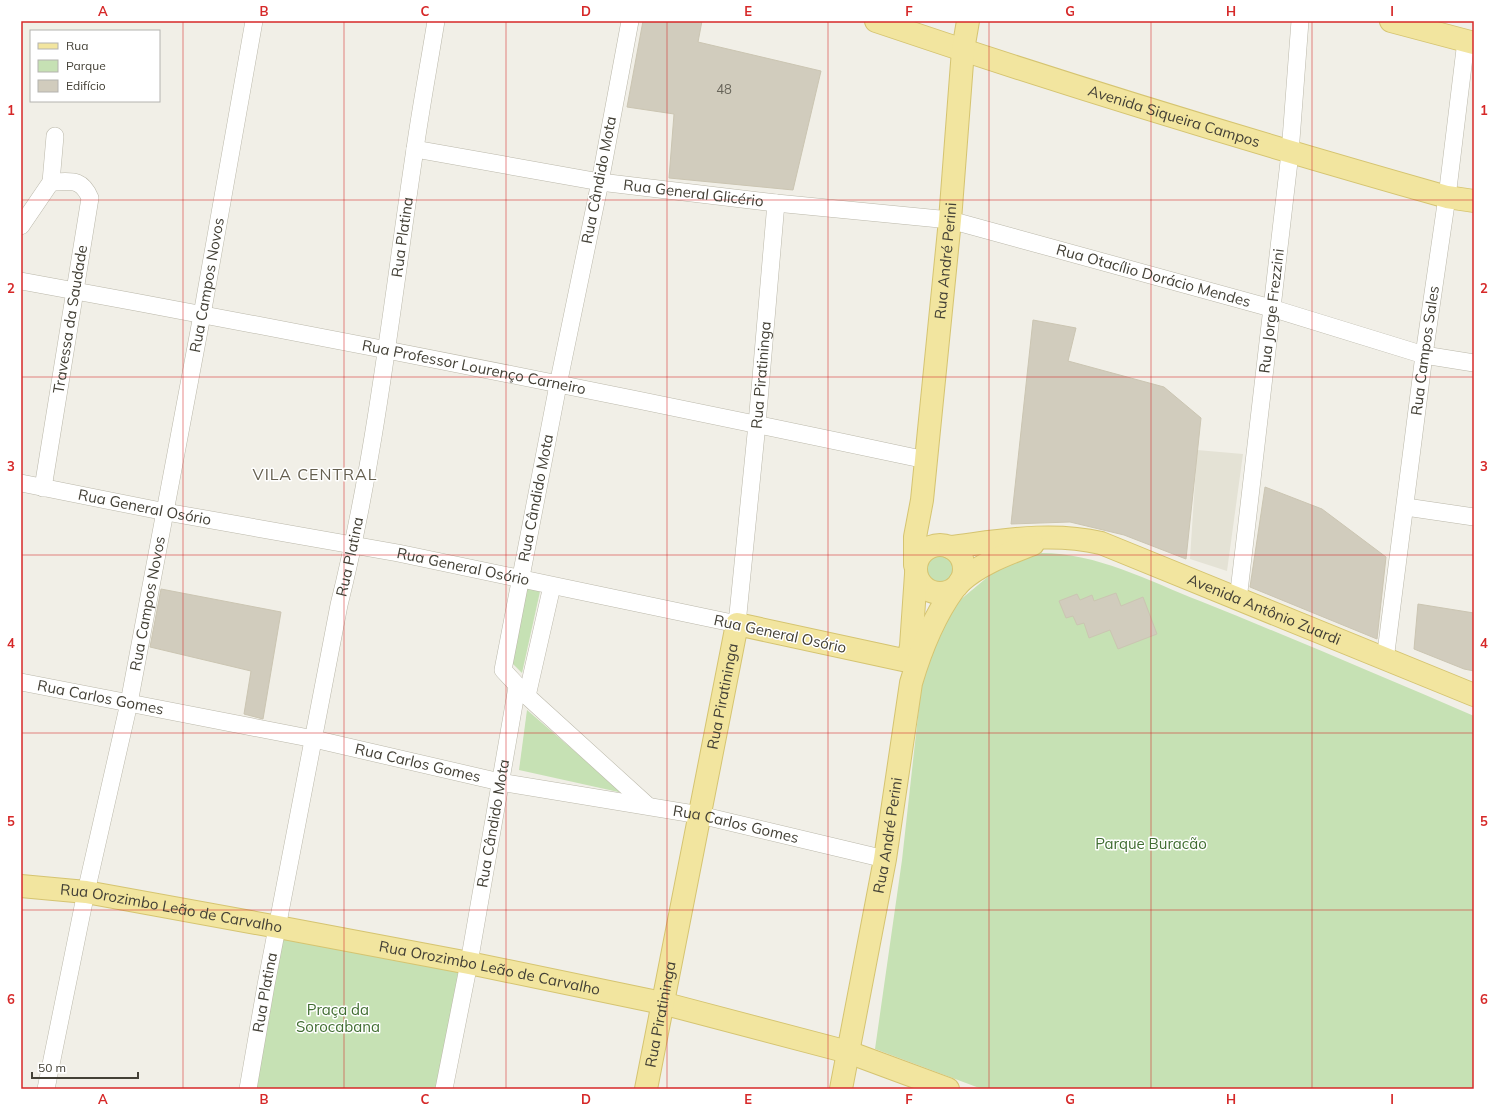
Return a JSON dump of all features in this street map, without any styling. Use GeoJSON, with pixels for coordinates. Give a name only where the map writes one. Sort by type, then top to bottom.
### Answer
{"type":"FeatureCollection","features":[{"type":"Feature","properties":{"kind":"main road","name":"Avenida Siqueira Campos"},"geometry":{"type":"LineString","coordinates":[[876,21],[963,50],[1290,153],[1448,197],[1474,201]]}},
{"type":"Feature","properties":{"kind":"main road","name":"Rua André Perini"},"geometry":{"type":"LineString","coordinates":[[903,660],[908,656],[911,646],[916,570],[915,537],[922,500],[950,220],[963,50],[968,21]]}},
{"type":"Feature","properties":{"kind":"main road"},"geometry":{"type":"LineString","coordinates":[[1391,21],[1470,42]]}},
{"type":"Feature","properties":{"kind":"main road","name":"Rua André Perini"},"geometry":{"type":"LineString","coordinates":[[922,500],[930,528],[947,546]]}},
{"type":"Feature","properties":{"kind":"main road","name":"Avenida Antônio Zuardi"},"geometry":{"type":"LineString","coordinates":[[957,585],[970,573],[984,564],[1051,537]]}},
{"type":"Feature","properties":{"kind":"main road","name":"Avenida Antônio Zuardi"},"geometry":{"type":"LineString","coordinates":[[947,546],[1008,539],[1051,537],[1086,539],[1118,548],[1238,600],[1474,695]]}},
{"type":"Feature","properties":{"kind":"main road"},"geometry":{"type":"LineString","coordinates":[[934,545],[947,546],[960,555],[964,563],[964,573],[957,585],[940,593],[926,590],[920,583],[916,570],[919,556],[925,549],[934,545]]}},
{"type":"Feature","properties":{"kind":"main road","name":"Rua André Perini"},"geometry":{"type":"LineString","coordinates":[[841,1089],[886,859],[911,683],[918,658],[933,622],[957,585]]}},
{"type":"Feature","properties":{"kind":"main road","name":"Rua General Osório"},"geometry":{"type":"LineString","coordinates":[[737,624],[903,660]]}},
{"type":"Feature","properties":{"kind":"main road","name":"Rua Piratininga"},"geometry":{"type":"LineString","coordinates":[[646,1089],[737,624]]}},
{"type":"Feature","properties":{"kind":"main road","name":"Rua Orozimbo Leão de Carvalho"},"geometry":{"type":"LineString","coordinates":[[21,886],[86,892],[278,927],[469,963],[662,1003],[848,1052],[948,1089]]}},
{"type":"Feature","properties":{"kind":"street","name":"Rua Campos Novos"},"geometry":{"type":"LineString","coordinates":[[46,1089],[86,892],[129,703],[166,512],[254,21]]}},
{"type":"Feature","properties":{"kind":"street","name":"Rua Platina"},"geometry":{"type":"LineString","coordinates":[[248,1089],[339,606],[354,546],[387,351],[415,149],[436,21]]}},
{"type":"Feature","properties":{"kind":"street","name":"Rua Cândido Mota"},"geometry":{"type":"LineString","coordinates":[[522,692],[503,670],[558,385],[600,182],[630,21]]}},
{"type":"Feature","properties":{"kind":"street","name":"Rua Jorge Frezzini"},"geometry":{"type":"LineString","coordinates":[[1238,600],[1290,153],[1300,21]]}},
{"type":"Feature","properties":{"kind":"street","name":"Rua Campos Sales"},"geometry":{"type":"LineString","coordinates":[[1385,660],[1406,507],[1424,355],[1470,42]]}},
{"type":"Feature","properties":{"kind":"street"},"geometry":{"type":"LineString","coordinates":[[21,226],[51,182],[55,136]]}},
{"type":"Feature","properties":{"kind":"street","name":"Rua General Glicério"},"geometry":{"type":"LineString","coordinates":[[415,149],[600,182],[776,203],[950,220]]}},
{"type":"Feature","properties":{"kind":"street","name":"Travessa da Saudade"},"geometry":{"type":"LineString","coordinates":[[43,488],[90,198],[86,188],[78,182],[51,182]]}},
{"type":"Feature","properties":{"kind":"street","name":"Rua Piratininga"},"geometry":{"type":"LineString","coordinates":[[737,624],[757,424],[776,203]]}},
{"type":"Feature","properties":{"kind":"street","name":"Rua Otacílio Dorácio Mendes"},"geometry":{"type":"LineString","coordinates":[[950,220],[1271,308],[1424,355],[1474,363]]}},
{"type":"Feature","properties":{"kind":"street","name":"Rua Professor Lourenço Carneiro"},"geometry":{"type":"LineString","coordinates":[[21,281],[757,424],[926,460]]}},
{"type":"Feature","properties":{"kind":"street","name":"Rua General Osório"},"geometry":{"type":"LineString","coordinates":[[21,484],[166,512],[398,553],[521,580],[737,624]]}},
{"type":"Feature","properties":{"kind":"street"},"geometry":{"type":"LineString","coordinates":[[1406,507],[1474,517]]}},
{"type":"Feature","properties":{"kind":"street","name":"Rua Cândido Mota"},"geometry":{"type":"LineString","coordinates":[[444,1089],[469,963],[500,782],[522,692],[552,586]]}},
{"type":"Feature","properties":{"kind":"street","name":"Rua Carlos Gomes"},"geometry":{"type":"LineString","coordinates":[[21,682],[314,738],[500,782],[647,805],[700,815],[886,859]]}},
{"type":"Feature","properties":{"kind":"street"},"geometry":{"type":"LineString","coordinates":[[522,692],[647,805]]}},
{"type":"Feature","properties":{"kind":"shaded area"},"geometry":{"type":"Polygon","coordinates":[[[1197,450],[1243,454],[1227,571],[1190,559],[1197,450]]]}},
{"type":"Feature","properties":{"kind":"green space"},"geometry":{"type":"Polygon","coordinates":[[[939,551],[951,556],[956,568],[951,580],[939,585],[927,580],[922,568],[927,556],[939,551]]]}},
{"type":"Feature","properties":{"kind":"green space","name":"Parque Buracão"},"geometry":{"type":"Polygon","coordinates":[[[1041,553],[1062,554],[1082,558],[1102,563],[1142,577],[1303,643],[1474,716],[1474,1089],[982,1089],[875,1049],[902,860],[923,671],[936,633],[954,605],[996,570],[1021,558],[1041,553]]]}},
{"type":"Feature","properties":{"kind":"green space"},"geometry":{"type":"Polygon","coordinates":[[[526,585],[541,587],[522,673],[511,662],[526,585]]]}},
{"type":"Feature","properties":{"kind":"green space"},"geometry":{"type":"Polygon","coordinates":[[[527,710],[623,793],[519,770],[527,710]]]}},
{"type":"Feature","properties":{"kind":"green space","name":"Praça da Sorocabana"},"geometry":{"type":"Polygon","coordinates":[[[283,937],[462,970],[441,1089],[252,1089],[283,937]]]}},
{"type":"Feature","properties":{"kind":"building"},"geometry":{"type":"Polygon","coordinates":[[[643,21],[702,21],[698,42],[821,71],[793,190],[669,178],[674,114],[627,107],[643,21]]]}},
{"type":"Feature","properties":{"kind":"building"},"geometry":{"type":"Polygon","coordinates":[[[1033,320],[1076,328],[1068,361],[1164,387],[1201,418],[1186,559],[1124,535],[1070,522],[1011,524],[1033,320]]]}},
{"type":"Feature","properties":{"kind":"building"},"geometry":{"type":"Polygon","coordinates":[[[1265,487],[1322,509],[1386,557],[1377,639],[1250,587],[1265,487]]]}},
{"type":"Feature","properties":{"kind":"building"},"geometry":{"type":"Polygon","coordinates":[[[161,589],[281,612],[263,719],[244,714],[251,671],[150,647],[161,589]]]}},
{"type":"Feature","properties":{"kind":"building"},"geometry":{"type":"Polygon","coordinates":[[[1116,593],[1121,606],[1143,597],[1157,634],[1118,649],[1110,630],[1089,638],[1084,623],[1077,625],[1073,616],[1066,618],[1059,601],[1077,594],[1080,600],[1092,595],[1094,601],[1116,593]]]}},
{"type":"Feature","properties":{"kind":"building"},"geometry":{"type":"Polygon","coordinates":[[[1418,604],[1474,613],[1474,671],[1464,669],[1414,649],[1418,604]]]}},
{"type":"Feature","properties":{"kind":"district","name":"VILA CENTRAL"},"geometry":{"type":"Point","coordinates":[315,474]}}]}
